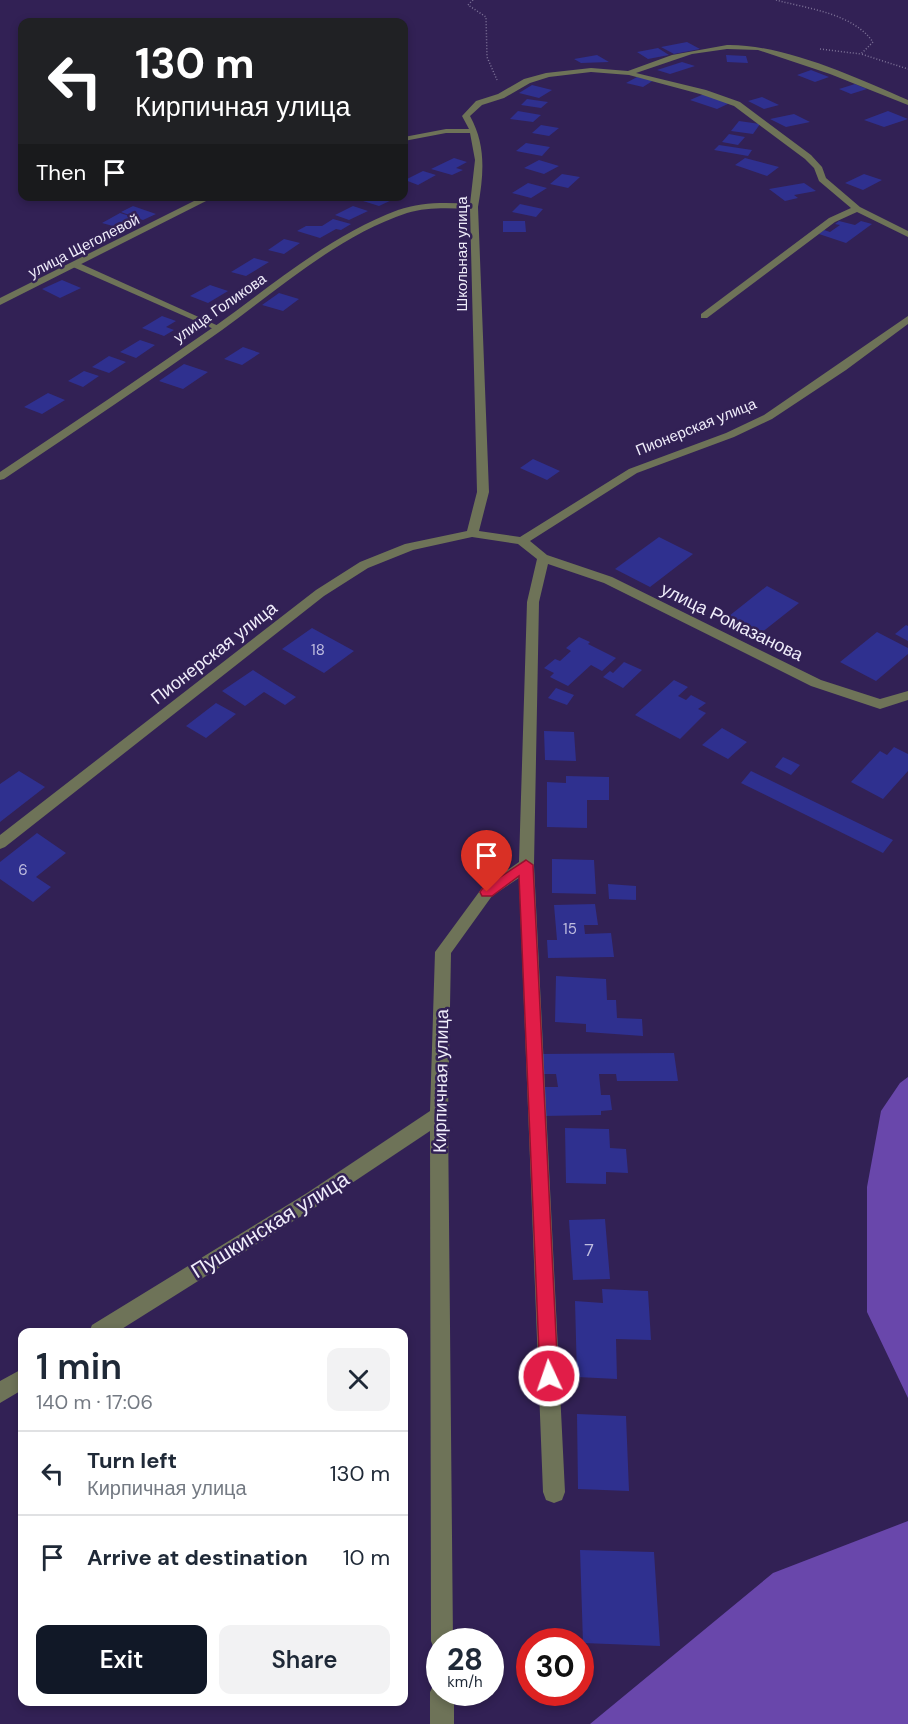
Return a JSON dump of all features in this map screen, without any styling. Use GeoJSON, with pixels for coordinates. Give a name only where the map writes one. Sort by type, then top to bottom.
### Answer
{"type":"FeatureCollection","features":[{"type":"Feature","properties":{"kind":"street","name":"Школьная улица"},"geometry":{"type":"LineString","coordinates":[[472,533],[483,492],[474,207],[481,167],[475,131],[466,116],[479,103],[549,75],[601,70],[629,74],[684,55],[712,50],[754,48],[781,54],[835,73],[908,103]]}},
{"type":"Feature","properties":{"kind":"street"},"geometry":{"type":"LineString","coordinates":[[629,74],[703,92],[737,104],[808,157],[818,167],[822,179],[857,209],[908,234]]}},
{"type":"Feature","properties":{"kind":"street"},"geometry":{"type":"LineString","coordinates":[[408,138],[446,131],[475,131]]}},
{"type":"Feature","properties":{"kind":"street","name":"улица Щеголевой"},"geometry":{"type":"LineString","coordinates":[[0,302],[202,201]]}},
{"type":"Feature","properties":{"kind":"street","name":"улица Голикова"},"geometry":{"type":"LineString","coordinates":[[0,477],[219,328],[316,257],[356,233],[403,212],[435,205],[474,207]]}},
{"type":"Feature","properties":{"kind":"street"},"geometry":{"type":"LineString","coordinates":[[704,316],[832,220],[857,209]]}},
{"type":"Feature","properties":{"kind":"street","name":"Пионерская улица"},"geometry":{"type":"LineString","coordinates":[[522,541],[633,471],[730,435],[768,417],[842,368],[908,319]]}},
{"type":"Feature","properties":{"kind":"street"},"geometry":{"type":"LineString","coordinates":[[472,533],[522,541],[543,558],[533,602],[526,865],[554,1492]]}},
{"type":"Feature","properties":{"kind":"street","name":"Пионерская улица"},"geometry":{"type":"LineString","coordinates":[[0,843],[320,593],[364,565],[409,546],[472,533]]}},
{"type":"Feature","properties":{"kind":"street","name":"улица Ромазанова"},"geometry":{"type":"LineString","coordinates":[[543,558],[608,580],[816,683],[880,704],[908,695]]}},
{"type":"Feature","properties":{"kind":"street","name":"Кирпичная улица"},"geometry":{"type":"LineString","coordinates":[[442,1628],[439,1115],[443,952],[487,892],[526,865]]}},
{"type":"Feature","properties":{"kind":"street","name":"Пушкинская улица"},"geometry":{"type":"LineString","coordinates":[[105,1328],[313,1199],[439,1115]]}},
{"type":"Feature","properties":{"kind":"street"},"geometry":{"type":"LineString","coordinates":[[0,1393],[18,1382]]}},
{"type":"Feature","properties":{"kind":"street"},"geometry":{"type":"LineString","coordinates":[[442,1706],[442,1724]]}},
{"type":"Feature","properties":{"kind":"lane"},"geometry":{"type":"LineString","coordinates":[[76,265],[219,328]]}},
{"type":"Feature","properties":{"kind":"path"},"geometry":{"type":"LineString","coordinates":[[473,0],[468,5],[486,17],[487,37],[484,48],[487,65],[498,81],[518,86]]}},
{"type":"Feature","properties":{"kind":"path"},"geometry":{"type":"LineString","coordinates":[[776,0],[851,22],[869,33],[873,42],[861,54],[908,69]]}},
{"type":"Feature","properties":{"kind":"shaded area"},"geometry":{"type":"Polygon","coordinates":[[[908,1077],[908,1398],[867,1312],[867,1187],[881,1111],[900,1083],[908,1077]]]}},
{"type":"Feature","properties":{"kind":"shaded area"},"geometry":{"type":"Polygon","coordinates":[[[908,1521],[908,1724],[590,1724],[773,1573],[908,1521]]]}},
{"type":"Feature","properties":{"kind":"building"},"geometry":{"type":"Polygon","coordinates":[[[687,42],[700,49],[674,54],[661,47],[687,42]]]}},
{"type":"Feature","properties":{"kind":"building"},"geometry":{"type":"Polygon","coordinates":[[[658,48],[669,55],[648,59],[637,52],[658,48]]]}},
{"type":"Feature","properties":{"kind":"building"},"geometry":{"type":"Polygon","coordinates":[[[597,55],[609,62],[581,63],[574,59],[597,55]]]}},
{"type":"Feature","properties":{"kind":"building"},"geometry":{"type":"Polygon","coordinates":[[[726,55],[746,56],[748,63],[727,62],[726,55]]]}},
{"type":"Feature","properties":{"kind":"building"},"geometry":{"type":"Polygon","coordinates":[[[682,62],[695,66],[670,74],[657,70],[682,62]]]}},
{"type":"Feature","properties":{"kind":"building"},"geometry":{"type":"Polygon","coordinates":[[[811,70],[829,77],[815,82],[797,75],[811,70]]]}},
{"type":"Feature","properties":{"kind":"building"},"geometry":{"type":"Polygon","coordinates":[[[637,77],[654,80],[643,87],[626,83],[637,77]]]}},
{"type":"Feature","properties":{"kind":"building"},"geometry":{"type":"Polygon","coordinates":[[[855,84],[867,89],[851,94],[839,89],[855,84]]]}},
{"type":"Feature","properties":{"kind":"building"},"geometry":{"type":"Polygon","coordinates":[[[532,85],[552,90],[539,98],[519,93],[532,85]]]}},
{"type":"Feature","properties":{"kind":"building"},"geometry":{"type":"Polygon","coordinates":[[[704,94],[730,103],[717,109],[690,100],[704,94]]]}},
{"type":"Feature","properties":{"kind":"building"},"geometry":{"type":"Polygon","coordinates":[[[762,97],[779,105],[764,109],[748,101],[762,97]]]}},
{"type":"Feature","properties":{"kind":"building"},"geometry":{"type":"Polygon","coordinates":[[[527,99],[548,102],[541,108],[521,105],[527,99]]]}},
{"type":"Feature","properties":{"kind":"building"},"geometry":{"type":"Polygon","coordinates":[[[518,111],[541,115],[533,122],[510,119],[518,111]]]}},
{"type":"Feature","properties":{"kind":"building"},"geometry":{"type":"Polygon","coordinates":[[[888,111],[908,119],[884,127],[864,120],[888,111]]]}},
{"type":"Feature","properties":{"kind":"building"},"geometry":{"type":"Polygon","coordinates":[[[794,114],[810,122],[786,127],[770,119],[794,114]]]}},
{"type":"Feature","properties":{"kind":"building"},"geometry":{"type":"Polygon","coordinates":[[[739,121],[760,124],[753,134],[731,131],[739,121]]]}},
{"type":"Feature","properties":{"kind":"building"},"geometry":{"type":"Polygon","coordinates":[[[541,125],[559,128],[549,136],[532,133],[541,125]]]}},
{"type":"Feature","properties":{"kind":"building"},"geometry":{"type":"Polygon","coordinates":[[[729,134],[745,137],[738,145],[722,142],[729,134]]]}},
{"type":"Feature","properties":{"kind":"building"},"geometry":{"type":"Polygon","coordinates":[[[526,143],[550,147],[542,156],[516,151],[526,143]]]}},
{"type":"Feature","properties":{"kind":"building"},"geometry":{"type":"Polygon","coordinates":[[[719,145],[752,150],[748,156],[714,150],[719,145]]]}},
{"type":"Feature","properties":{"kind":"building"},"geometry":{"type":"Polygon","coordinates":[[[454,158],[467,162],[456,168],[463,170],[452,175],[431,169],[454,158]]]}},
{"type":"Feature","properties":{"kind":"building"},"geometry":{"type":"Polygon","coordinates":[[[745,158],[779,167],[767,176],[735,165],[745,158]]]}},
{"type":"Feature","properties":{"kind":"building"},"geometry":{"type":"Polygon","coordinates":[[[539,160],[559,166],[544,174],[524,168],[539,160]]]}},
{"type":"Feature","properties":{"kind":"building"},"geometry":{"type":"Polygon","coordinates":[[[423,171],[436,175],[418,185],[408,181],[408,178],[423,171]]]}},
{"type":"Feature","properties":{"kind":"building"},"geometry":{"type":"Polygon","coordinates":[[[562,174],[580,177],[568,188],[550,184],[562,174]]]}},
{"type":"Feature","properties":{"kind":"building"},"geometry":{"type":"Polygon","coordinates":[[[864,174],[882,180],[863,190],[845,183],[864,174]]]}},
{"type":"Feature","properties":{"kind":"building"},"geometry":{"type":"Polygon","coordinates":[[[528,183],[547,188],[531,198],[512,193],[528,183]]]}},
{"type":"Feature","properties":{"kind":"building"},"geometry":{"type":"Polygon","coordinates":[[[804,183],[816,191],[794,195],[798,198],[785,201],[769,189],[804,183]]]}},
{"type":"Feature","properties":{"kind":"building"},"geometry":{"type":"Polygon","coordinates":[[[363,201],[390,201],[379,206],[363,201]]]}},
{"type":"Feature","properties":{"kind":"building"},"geometry":{"type":"Polygon","coordinates":[[[520,204],[543,209],[536,217],[512,212],[520,204]]]}},
{"type":"Feature","properties":{"kind":"building"},"geometry":{"type":"Polygon","coordinates":[[[133,206],[156,214],[143,220],[121,212],[133,206]]]}},
{"type":"Feature","properties":{"kind":"building"},"geometry":{"type":"Polygon","coordinates":[[[353,206],[368,211],[349,220],[335,215],[353,206]]]}},
{"type":"Feature","properties":{"kind":"building"},"geometry":{"type":"Polygon","coordinates":[[[120,213],[133,217],[125,222],[130,223],[120,228],[102,223],[120,213]]]}},
{"type":"Feature","properties":{"kind":"building"},"geometry":{"type":"Polygon","coordinates":[[[333,219],[351,224],[320,238],[297,231],[306,226],[322,226],[333,219]]]}},
{"type":"Feature","properties":{"kind":"building"},"geometry":{"type":"Polygon","coordinates":[[[503,221],[525,221],[526,232],[503,232],[503,221]]]}},
{"type":"Feature","properties":{"kind":"building"},"geometry":{"type":"Polygon","coordinates":[[[839,221],[855,225],[861,221],[872,224],[846,243],[819,234],[824,230],[830,232],[840,225],[835,224],[839,221]]]}},
{"type":"Feature","properties":{"kind":"building"},"geometry":{"type":"Polygon","coordinates":[[[284,239],[300,243],[284,254],[268,250],[284,239]]]}},
{"type":"Feature","properties":{"kind":"building"},"geometry":{"type":"Polygon","coordinates":[[[254,258],[269,262],[246,276],[231,272],[254,258]]]}},
{"type":"Feature","properties":{"kind":"building"},"geometry":{"type":"Polygon","coordinates":[[[62,280],[81,288],[60,298],[42,289],[62,280]]]}},
{"type":"Feature","properties":{"kind":"building"},"geometry":{"type":"Polygon","coordinates":[[[210,285],[228,291],[208,303],[190,296],[210,285]]]}},
{"type":"Feature","properties":{"kind":"building"},"geometry":{"type":"Polygon","coordinates":[[[279,293],[299,299],[283,311],[262,305],[279,293]]]}},
{"type":"Feature","properties":{"kind":"building"},"geometry":{"type":"Polygon","coordinates":[[[162,316],[176,321],[166,327],[174,330],[164,336],[142,328],[162,316]]]}},
{"type":"Feature","properties":{"kind":"building"},"geometry":{"type":"Polygon","coordinates":[[[140,340],[155,345],[136,358],[120,352],[140,340]]]}},
{"type":"Feature","properties":{"kind":"building"},"geometry":{"type":"Polygon","coordinates":[[[243,347],[260,353],[242,365],[224,359],[243,347]]]}},
{"type":"Feature","properties":{"kind":"building"},"geometry":{"type":"Polygon","coordinates":[[[109,356],[126,362],[109,373],[92,367],[109,356]]]}},
{"type":"Feature","properties":{"kind":"building"},"geometry":{"type":"Polygon","coordinates":[[[184,364],[208,372],[183,389],[159,381],[184,364]]]}},
{"type":"Feature","properties":{"kind":"building"},"geometry":{"type":"Polygon","coordinates":[[[84,371],[99,376],[83,387],[68,381],[84,371]]]}},
{"type":"Feature","properties":{"kind":"building"},"geometry":{"type":"Polygon","coordinates":[[[48,393],[65,400],[42,414],[24,407],[48,393]]]}},
{"type":"Feature","properties":{"kind":"building"},"geometry":{"type":"Polygon","coordinates":[[[533,459],[560,471],[547,480],[520,468],[533,459]]]}},
{"type":"Feature","properties":{"kind":"building"},"geometry":{"type":"Polygon","coordinates":[[[659,537],[693,554],[650,587],[615,569],[659,537]]]}},
{"type":"Feature","properties":{"kind":"building"},"geometry":{"type":"Polygon","coordinates":[[[767,586],[799,603],[756,637],[724,620],[767,586]]]}},
{"type":"Feature","properties":{"kind":"building"},"geometry":{"type":"Polygon","coordinates":[[[906,625],[908,626],[908,641],[895,634],[906,625]]]}},
{"type":"Feature","properties":{"kind":"building"},"geometry":{"type":"Polygon","coordinates":[[[312,628],[354,651],[324,673],[282,649],[312,628]]]}},
{"type":"Feature","properties":{"kind":"building"},"geometry":{"type":"Polygon","coordinates":[[[877,632],[908,648],[908,654],[876,681],[840,662],[877,632]]]}},
{"type":"Feature","properties":{"kind":"building"},"geometry":{"type":"Polygon","coordinates":[[[579,637],[616,658],[602,671],[591,665],[568,686],[550,677],[554,673],[544,668],[555,659],[560,661],[571,651],[566,648],[579,637]]]}},
{"type":"Feature","properties":{"kind":"building"},"geometry":{"type":"Polygon","coordinates":[[[624,662],[642,670],[623,688],[603,677],[610,671],[613,673],[624,662]]]}},
{"type":"Feature","properties":{"kind":"building"},"geometry":{"type":"Polygon","coordinates":[[[253,670],[296,697],[285,705],[264,692],[245,706],[222,691],[253,670]]]}},
{"type":"Feature","properties":{"kind":"building"},"geometry":{"type":"Polygon","coordinates":[[[674,680],[688,687],[678,696],[686,700],[691,695],[706,703],[698,709],[706,713],[680,739],[635,715],[674,680]]]}},
{"type":"Feature","properties":{"kind":"building"},"geometry":{"type":"Polygon","coordinates":[[[556,688],[574,695],[567,705],[548,698],[556,688]]]}},
{"type":"Feature","properties":{"kind":"building"},"geometry":{"type":"Polygon","coordinates":[[[216,703],[236,714],[206,738],[186,726],[216,703]]]}},
{"type":"Feature","properties":{"kind":"building"},"geometry":{"type":"Polygon","coordinates":[[[722,728],[747,742],[728,759],[702,745],[722,728]]]}},
{"type":"Feature","properties":{"kind":"building"},"geometry":{"type":"Polygon","coordinates":[[[544,731],[574,732],[576,761],[545,760],[544,731]]]}},
{"type":"Feature","properties":{"kind":"building"},"geometry":{"type":"Polygon","coordinates":[[[894,747],[908,754],[908,771],[883,799],[851,782],[880,751],[887,755],[894,747]]]}},
{"type":"Feature","properties":{"kind":"building"},"geometry":{"type":"Polygon","coordinates":[[[783,757],[800,765],[791,775],[775,767],[783,757]]]}},
{"type":"Feature","properties":{"kind":"building"},"geometry":{"type":"Polygon","coordinates":[[[19,771],[45,787],[0,822],[0,784],[19,771]]]}},
{"type":"Feature","properties":{"kind":"building"},"geometry":{"type":"Polygon","coordinates":[[[751,771],[893,840],[883,853],[741,783],[751,771]]]}},
{"type":"Feature","properties":{"kind":"building"},"geometry":{"type":"Polygon","coordinates":[[[566,776],[609,777],[609,800],[587,800],[587,828],[547,827],[547,782],[566,783],[566,776]]]}},
{"type":"Feature","properties":{"kind":"building"},"geometry":{"type":"Polygon","coordinates":[[[37,833],[66,853],[36,877],[51,887],[33,902],[0,879],[0,862],[37,833]]]}},
{"type":"Feature","properties":{"kind":"building"},"geometry":{"type":"Polygon","coordinates":[[[552,859],[594,860],[596,894],[552,893],[552,859]]]}},
{"type":"Feature","properties":{"kind":"building"},"geometry":{"type":"Polygon","coordinates":[[[608,884],[636,886],[636,900],[609,899],[608,884]]]}},
{"type":"Feature","properties":{"kind":"building"},"geometry":{"type":"Polygon","coordinates":[[[595,904],[598,925],[584,925],[585,934],[611,933],[614,957],[548,958],[547,940],[557,940],[554,905],[595,904]]]}},
{"type":"Feature","properties":{"kind":"building"},"geometry":{"type":"Polygon","coordinates":[[[556,976],[606,979],[607,1000],[616,1000],[617,1018],[642,1019],[643,1036],[586,1032],[586,1024],[555,1022],[556,976]]]}},
{"type":"Feature","properties":{"kind":"building"},"geometry":{"type":"Polygon","coordinates":[[[674,1053],[678,1081],[617,1081],[616,1074],[599,1074],[601,1095],[610,1095],[612,1110],[601,1111],[601,1115],[542,1116],[541,1087],[558,1087],[556,1074],[539,1074],[538,1054],[674,1053]]]}},
{"type":"Feature","properties":{"kind":"building"},"geometry":{"type":"Polygon","coordinates":[[[565,1128],[609,1129],[610,1148],[626,1149],[628,1173],[606,1172],[606,1184],[566,1183],[565,1128]]]}},
{"type":"Feature","properties":{"kind":"building"},"geometry":{"type":"Polygon","coordinates":[[[605,1219],[610,1279],[573,1280],[569,1220],[605,1219]]]}},
{"type":"Feature","properties":{"kind":"building"},"geometry":{"type":"Polygon","coordinates":[[[602,1289],[648,1291],[651,1340],[616,1339],[617,1379],[577,1377],[575,1301],[603,1303],[602,1289]]]}},
{"type":"Feature","properties":{"kind":"building"},"geometry":{"type":"Polygon","coordinates":[[[577,1414],[626,1416],[629,1491],[578,1489],[577,1414]]]}},
{"type":"Feature","properties":{"kind":"building"},"geometry":{"type":"Polygon","coordinates":[[[580,1550],[654,1552],[660,1646],[594,1643],[594,1628],[583,1628],[580,1550]]]}},
{"type":"Feature","properties":{"kind":"route"},"geometry":{"type":"LineString","coordinates":[[487,892],[526,865],[549,1376]]}}]}
